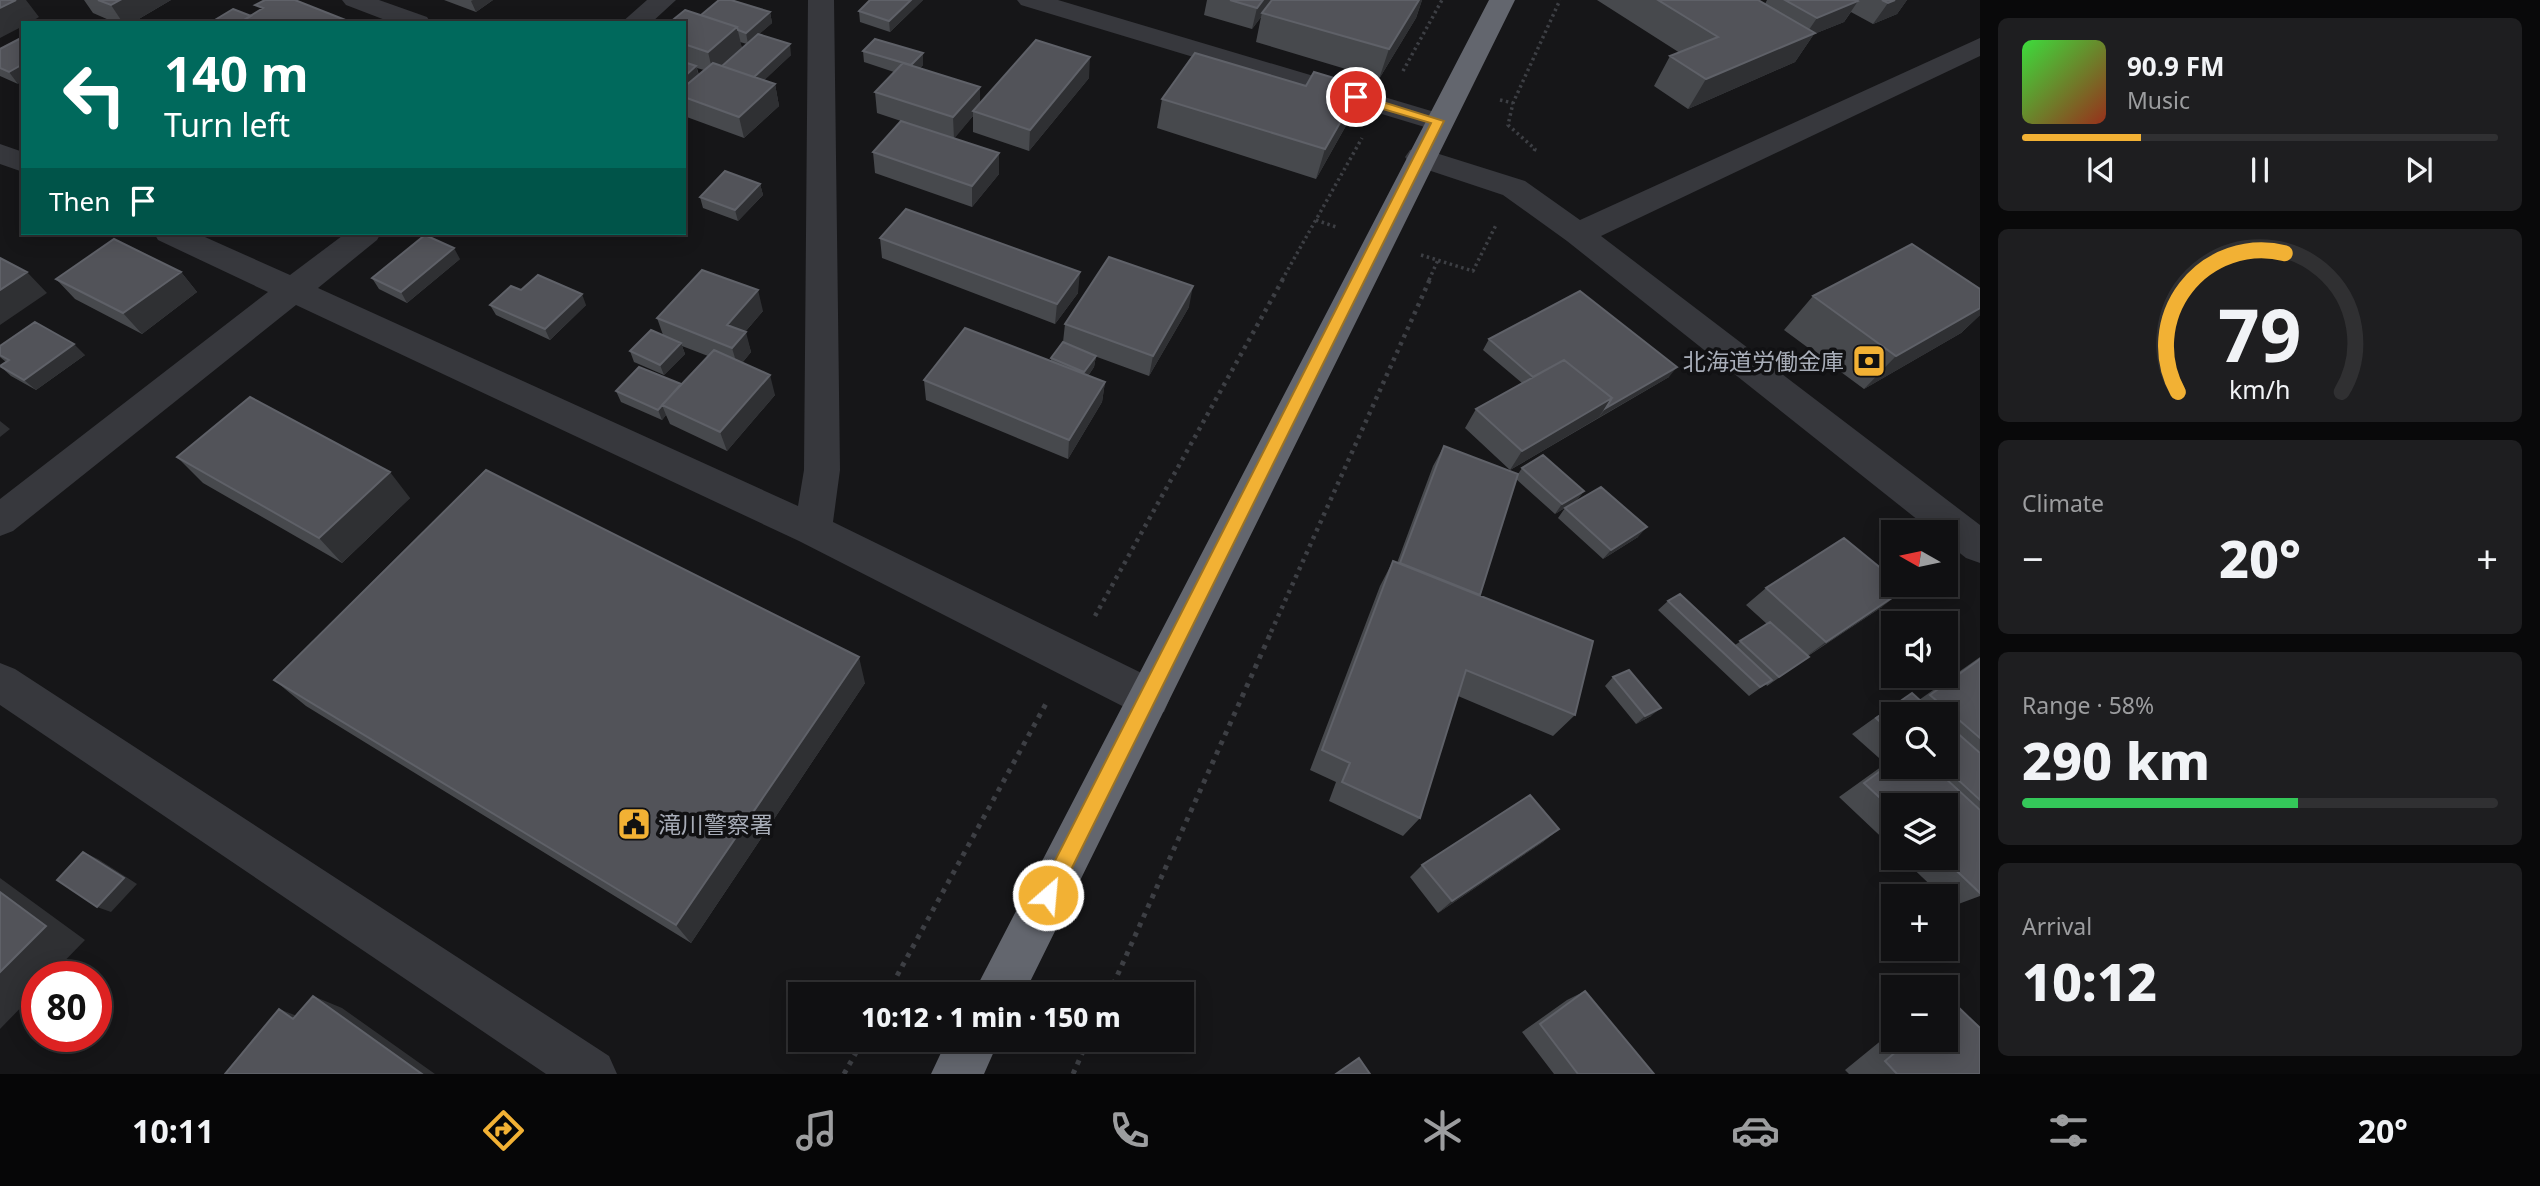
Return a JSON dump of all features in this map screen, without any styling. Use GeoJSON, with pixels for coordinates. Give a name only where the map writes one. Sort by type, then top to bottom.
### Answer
{"type":"FeatureCollection","features":[{"type":"Feature","properties":{"kind":"highway"},"geometry":{"type":"LineString","coordinates":[[1004,982],[1498,1]]}},
{"type":"Feature","properties":{"kind":"highway"},"geometry":{"type":"LineString","coordinates":[[957,1074],[968,1052]]}},
{"type":"Feature","properties":{"kind":"street"},"geometry":{"type":"LineString","coordinates":[[355,0],[413,21]]}},
{"type":"Feature","properties":{"kind":"street"},"geometry":{"type":"LineString","coordinates":[[637,21],[663,0]]}},
{"type":"Feature","properties":{"kind":"street"},"geometry":{"type":"LineString","coordinates":[[813,530],[822,470],[821,0]]}},
{"type":"Feature","properties":{"kind":"street"},"geometry":{"type":"LineString","coordinates":[[1030,0],[1438,121]]}},
{"type":"Feature","properties":{"kind":"street"},"geometry":{"type":"LineString","coordinates":[[1578,234],[1980,46]]}},
{"type":"Feature","properties":{"kind":"street"},"geometry":{"type":"LineString","coordinates":[[0,153],[21,162]]}},
{"type":"Feature","properties":{"kind":"street"},"geometry":{"type":"LineString","coordinates":[[1420,157],[1514,188],[1578,234],[1980,547]]}},
{"type":"Feature","properties":{"kind":"street"},"geometry":{"type":"LineString","coordinates":[[173,235],[813,530],[1149,698]]}},
{"type":"Feature","properties":{"kind":"street"},"geometry":{"type":"LineString","coordinates":[[0,520],[363,235]]}},
{"type":"Feature","properties":{"kind":"street"},"geometry":{"type":"LineString","coordinates":[[0,682],[591,1074]]}},
{"type":"Feature","properties":{"kind":"path"},"geometry":{"type":"LineString","coordinates":[[894,982],[1070,659],[1442,0]]}},
{"type":"Feature","properties":{"kind":"path"},"geometry":{"type":"LineString","coordinates":[[1402,71],[1513,103],[1560,0]]}},
{"type":"Feature","properties":{"kind":"path"},"geometry":{"type":"LineString","coordinates":[[1114,982],[1438,260]]}},
{"type":"Feature","properties":{"kind":"path"},"geometry":{"type":"LineString","coordinates":[[844,1074],[856,1052]]}},
{"type":"Feature","properties":{"kind":"path"},"geometry":{"type":"LineString","coordinates":[[1073,1074],[1083,1052]]}},
{"type":"Feature","properties":{"kind":"building"},"geometry":{"type":"Polygon","coordinates":[[[0,0],[16,0],[0,8],[0,0]]]}},
{"type":"Feature","properties":{"kind":"building"},"geometry":{"type":"Polygon","coordinates":[[[98,0],[120,0],[111,5],[98,0]]]}},
{"type":"Feature","properties":{"kind":"building"},"geometry":{"type":"Polygon","coordinates":[[[265,0],[295,0],[348,21],[242,21],[263,8],[255,5],[265,0]]]}},
{"type":"Feature","properties":{"kind":"building"},"geometry":{"type":"Polygon","coordinates":[[[719,0],[731,0],[770,12],[746,33],[737,27],[701,15],[719,0]]]}},
{"type":"Feature","properties":{"kind":"building"},"geometry":{"type":"Polygon","coordinates":[[[870,0],[911,0],[889,21],[859,11],[870,0]]]}},
{"type":"Feature","properties":{"kind":"building"},"geometry":{"type":"Polygon","coordinates":[[[1230,0],[1263,0],[1257,8],[1230,0]]]}},
{"type":"Feature","properties":{"kind":"building"},"geometry":{"type":"Polygon","coordinates":[[[1272,0],[1419,0],[1389,49],[1262,13],[1272,0]]]}},
{"type":"Feature","properties":{"kind":"building"},"geometry":{"type":"Polygon","coordinates":[[[1658,0],[1758,0],[1815,33],[1706,79],[1670,56],[1718,37],[1658,0]]]}},
{"type":"Feature","properties":{"kind":"building"},"geometry":{"type":"Polygon","coordinates":[[[1785,0],[1857,0],[1858,1],[1817,18],[1785,0]]]}},
{"type":"Feature","properties":{"kind":"building"},"geometry":{"type":"Polygon","coordinates":[[[233,9],[251,16],[242,21],[213,21],[233,9]]]}},
{"type":"Feature","properties":{"kind":"building"},"geometry":{"type":"Polygon","coordinates":[[[685,10],[737,27],[708,52],[686,45],[686,21],[671,21],[685,10]]]}},
{"type":"Feature","properties":{"kind":"building"},"geometry":{"type":"Polygon","coordinates":[[[758,34],[790,44],[754,77],[722,66],[758,34]]]}},
{"type":"Feature","properties":{"kind":"building"},"geometry":{"type":"Polygon","coordinates":[[[21,38],[21,65],[9,72],[0,68],[0,49],[21,38]]]}},
{"type":"Feature","properties":{"kind":"building"},"geometry":{"type":"Polygon","coordinates":[[[875,39],[923,53],[911,65],[863,51],[875,39]]]}},
{"type":"Feature","properties":{"kind":"building"},"geometry":{"type":"Polygon","coordinates":[[[1036,40],[1090,57],[1030,130],[973,111],[1036,40]]]}},
{"type":"Feature","properties":{"kind":"building"},"geometry":{"type":"Polygon","coordinates":[[[1195,53],[1306,86],[1314,72],[1361,86],[1325,149],[1162,99],[1195,53]]]}},
{"type":"Feature","properties":{"kind":"building"},"geometry":{"type":"Polygon","coordinates":[[[686,63],[696,66],[686,75],[686,63]]]}},
{"type":"Feature","properties":{"kind":"building"},"geometry":{"type":"Polygon","coordinates":[[[713,63],[775,84],[739,117],[686,98],[686,85],[713,63]]]}},
{"type":"Feature","properties":{"kind":"building"},"geometry":{"type":"Polygon","coordinates":[[[903,63],[980,87],[953,117],[875,92],[903,63]]]}},
{"type":"Feature","properties":{"kind":"building"},"geometry":{"type":"Polygon","coordinates":[[[901,121],[999,153],[972,186],[873,152],[901,121]]]}},
{"type":"Feature","properties":{"kind":"building"},"geometry":{"type":"Polygon","coordinates":[[[725,171],[760,184],[735,210],[700,197],[725,171]]]}},
{"type":"Feature","properties":{"kind":"building"},"geometry":{"type":"Polygon","coordinates":[[[906,209],[1080,272],[1057,304],[880,238],[906,209]]]}},
{"type":"Feature","properties":{"kind":"building"},"geometry":{"type":"Polygon","coordinates":[[[425,235],[454,248],[401,292],[372,278],[425,235]]]}},
{"type":"Feature","properties":{"kind":"building"},"geometry":{"type":"Polygon","coordinates":[[[114,239],[181,272],[123,313],[56,279],[114,239]]]}},
{"type":"Feature","properties":{"kind":"building"},"geometry":{"type":"Polygon","coordinates":[[[1912,244],[1980,289],[1980,308],[1896,356],[1813,296],[1912,244]]]}},
{"type":"Feature","properties":{"kind":"building"},"geometry":{"type":"Polygon","coordinates":[[[1109,257],[1193,286],[1153,356],[1065,324],[1109,257]]]}},
{"type":"Feature","properties":{"kind":"building"},"geometry":{"type":"Polygon","coordinates":[[[0,258],[27,272],[0,290],[0,258]]]}},
{"type":"Feature","properties":{"kind":"building"},"geometry":{"type":"Polygon","coordinates":[[[702,270],[758,290],[727,325],[746,332],[732,348],[657,318],[702,270]]]}},
{"type":"Feature","properties":{"kind":"building"},"geometry":{"type":"Polygon","coordinates":[[[538,275],[582,294],[545,329],[490,305],[511,286],[521,290],[538,275]]]}},
{"type":"Feature","properties":{"kind":"building"},"geometry":{"type":"Polygon","coordinates":[[[1580,291],[1677,367],[1606,408],[1612,398],[1564,360],[1533,377],[1489,339],[1580,291]]]}},
{"type":"Feature","properties":{"kind":"building"},"geometry":{"type":"Polygon","coordinates":[[[35,322],[74,344],[24,380],[0,366],[9,360],[0,355],[0,346],[35,322]]]}},
{"type":"Feature","properties":{"kind":"building"},"geometry":{"type":"Polygon","coordinates":[[[965,328],[1105,382],[1069,440],[924,380],[965,328]]]}},
{"type":"Feature","properties":{"kind":"building"},"geometry":{"type":"Polygon","coordinates":[[[651,330],[681,343],[660,365],[630,351],[651,330]]]}},
{"type":"Feature","properties":{"kind":"building"},"geometry":{"type":"Polygon","coordinates":[[[1063,342],[1096,356],[1084,372],[1051,358],[1063,342]]]}},
{"type":"Feature","properties":{"kind":"building"},"geometry":{"type":"Polygon","coordinates":[[[714,350],[770,375],[720,432],[662,405],[714,350]]]}},
{"type":"Feature","properties":{"kind":"building"},"geometry":{"type":"Polygon","coordinates":[[[1564,360],[1612,398],[1522,451],[1476,409],[1564,360]]]}},
{"type":"Feature","properties":{"kind":"building"},"geometry":{"type":"Polygon","coordinates":[[[639,367],[681,384],[658,410],[616,391],[639,367]]]}},
{"type":"Feature","properties":{"kind":"building"},"geometry":{"type":"Polygon","coordinates":[[[250,397],[390,472],[319,538],[177,457],[250,397]]]}},
{"type":"Feature","properties":{"kind":"building"},"geometry":{"type":"Polygon","coordinates":[[[1444,446],[1518,474],[1480,595],[1400,563],[1444,446]]]}},
{"type":"Feature","properties":{"kind":"building"},"geometry":{"type":"Polygon","coordinates":[[[1543,455],[1584,491],[1562,504],[1522,468],[1543,455]]]}},
{"type":"Feature","properties":{"kind":"building","name":"滝川警察署"},"geometry":{"type":"Polygon","coordinates":[[[486,470],[859,657],[676,925],[274,680],[486,470]]]}},
{"type":"Feature","properties":{"kind":"building"},"geometry":{"type":"Polygon","coordinates":[[[1601,487],[1647,527],[1611,550],[1565,508],[1601,487]]]}},
{"type":"Feature","properties":{"kind":"building"},"geometry":{"type":"Polygon","coordinates":[[[1844,538],[1881,568],[1881,597],[1893,597],[1826,642],[1766,588],[1844,538]]]}},
{"type":"Feature","properties":{"kind":"building"},"geometry":{"type":"Polygon","coordinates":[[[1393,561],[1593,641],[1575,715],[1466,670],[1420,818],[1342,782],[1350,763],[1322,750],[1393,561]]]}},
{"type":"Feature","properties":{"kind":"building"},"geometry":{"type":"Polygon","coordinates":[[[1680,594],[1772,680],[1760,687],[1668,601],[1680,594]]]}},
{"type":"Feature","properties":{"kind":"building"},"geometry":{"type":"Polygon","coordinates":[[[1770,622],[1809,657],[1779,677],[1740,641],[1770,622]]]}},
{"type":"Feature","properties":{"kind":"building"},"geometry":{"type":"Polygon","coordinates":[[[1980,659],[1980,738],[1958,719],[1958,702],[1938,702],[1930,695],[1940,688],[1958,688],[1958,675],[1980,659]]]}},
{"type":"Feature","properties":{"kind":"building"},"geometry":{"type":"Polygon","coordinates":[[[1629,670],[1661,708],[1645,716],[1613,677],[1629,670]]]}},
{"type":"Feature","properties":{"kind":"building"},"geometry":{"type":"Polygon","coordinates":[[[1912,693],[1922,702],[1899,702],[1912,693]]]}},
{"type":"Feature","properties":{"kind":"building"},"geometry":{"type":"Polygon","coordinates":[[[1958,734],[1980,753],[1980,800],[1957,779],[1958,734]]]}},
{"type":"Feature","properties":{"kind":"building"},"geometry":{"type":"Polygon","coordinates":[[[1881,771],[1881,779],[1946,779],[1980,810],[1980,893],[1956,870],[1958,870],[1958,793],[1881,793],[1881,799],[1864,783],[1881,771]]]}},
{"type":"Feature","properties":{"kind":"building"},"geometry":{"type":"Polygon","coordinates":[[[1530,795],[1559,829],[1452,901],[1422,865],[1530,795]]]}},
{"type":"Feature","properties":{"kind":"building"},"geometry":{"type":"Polygon","coordinates":[[[83,852],[124,878],[97,907],[57,880],[83,852]]]}},
{"type":"Feature","properties":{"kind":"building"},"geometry":{"type":"Polygon","coordinates":[[[0,892],[46,926],[0,972],[0,892]]]}},
{"type":"Feature","properties":{"kind":"building"},"geometry":{"type":"Polygon","coordinates":[[[1585,991],[1654,1074],[1578,1074],[1540,1024],[1585,991]]]}},
{"type":"Feature","properties":{"kind":"building"},"geometry":{"type":"Polygon","coordinates":[[[313,996],[422,1074],[225,1074],[279,1009],[293,1019],[313,996]]]}},
{"type":"Feature","properties":{"kind":"building"},"geometry":{"type":"Polygon","coordinates":[[[1958,1007],[1980,1028],[1980,1074],[1897,1074],[1885,1061],[1896,1052],[1958,1052],[1958,1007]]]}},
{"type":"Feature","properties":{"kind":"building"},"geometry":{"type":"Polygon","coordinates":[[[1359,1058],[1370,1074],[1336,1074],[1359,1058]]]}},
{"type":"Feature","properties":{"kind":"place","name":"北海道労働金庫"},"geometry":{"type":"Point","coordinates":[1869,361]}},
{"type":"Feature","properties":{"kind":"place","name":"滝川警察署"},"geometry":{"type":"Point","coordinates":[634,824]}},
{"type":"Feature","properties":{"kind":"route"},"geometry":{"type":"LineString","coordinates":[[1048,895],[1438,121],[1356,97]]}}]}
